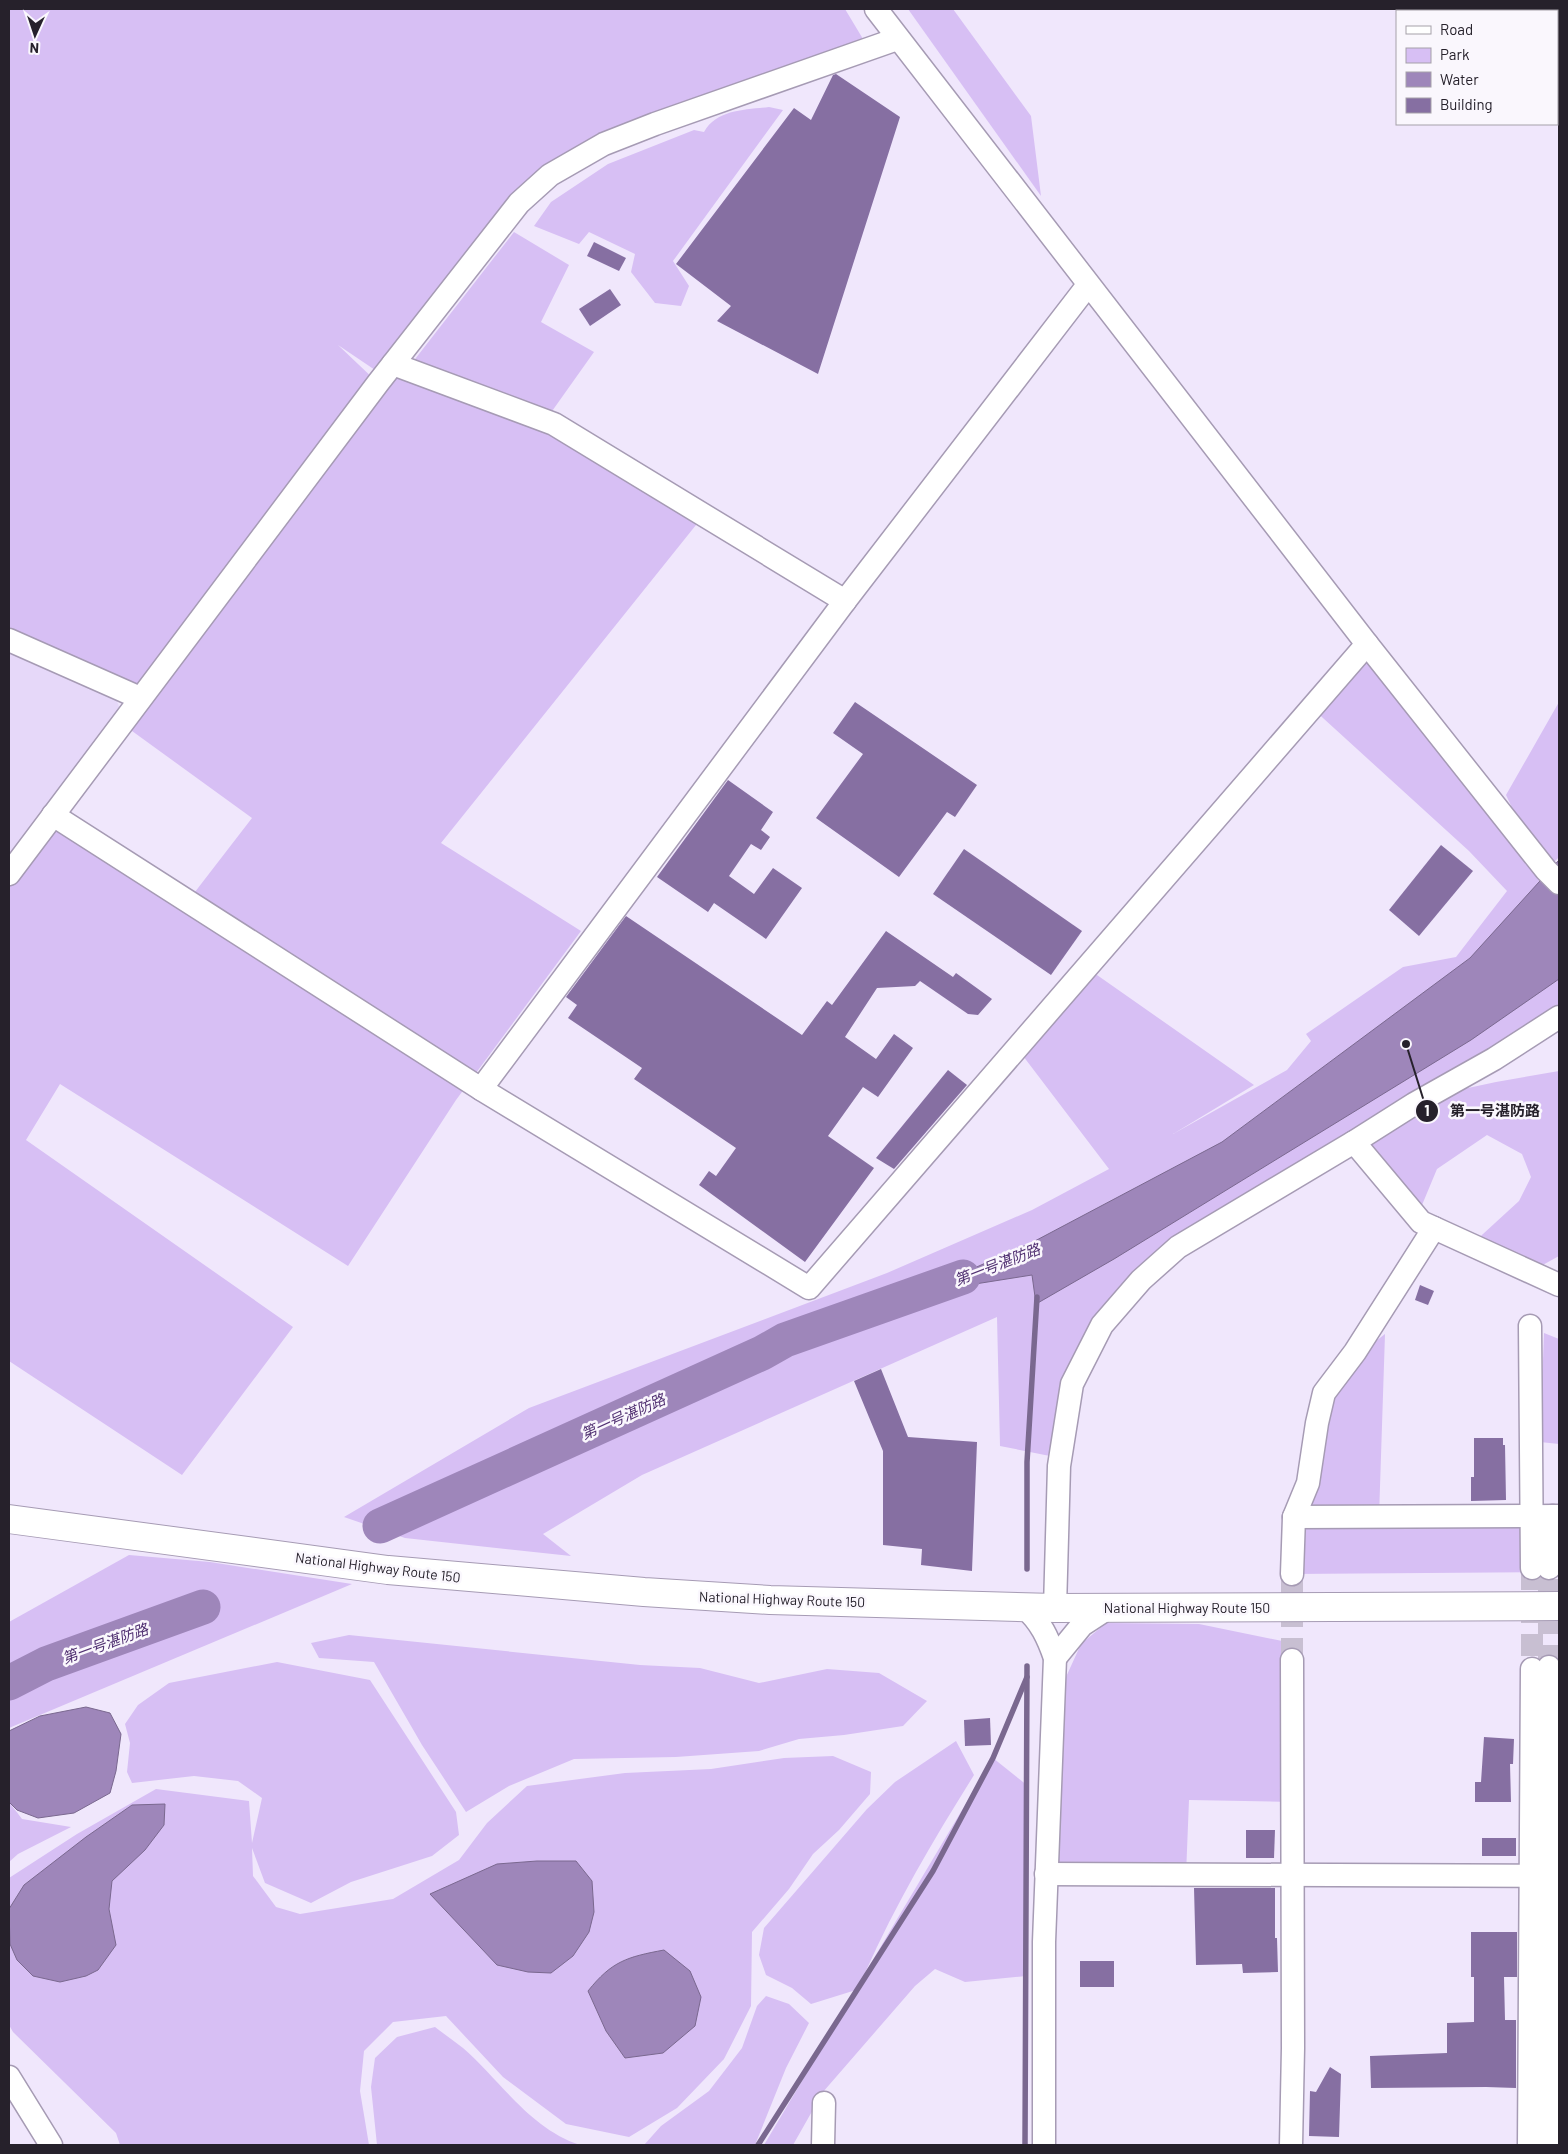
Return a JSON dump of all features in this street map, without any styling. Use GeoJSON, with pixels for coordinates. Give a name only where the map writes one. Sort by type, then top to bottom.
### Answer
{"type":"FeatureCollection","features":[{"type":"Feature","properties":{"kind":"highway","name":"National Highway Route 150"},"geometry":{"type":"LineString","coordinates":[[9,1519],[388,1570],[644,1592],[770,1600],[1055,1608],[1559,1606]]}},
{"type":"Feature","properties":{"kind":"street"},"geometry":{"type":"LineString","coordinates":[[876,9],[897,39],[1367,644],[1553,876]]}},
{"type":"Feature","properties":{"kind":"street"},"geometry":{"type":"LineString","coordinates":[[9,874],[393,364],[519,203],[550,175],[604,144],[897,39]]}},
{"type":"Feature","properties":{"kind":"street"},"geometry":{"type":"LineString","coordinates":[[481,1089],[845,601],[1088,285]]}},
{"type":"Feature","properties":{"kind":"street"},"geometry":{"type":"LineString","coordinates":[[393,364],[554,424],[845,601]]}},
{"type":"Feature","properties":{"kind":"street"},"geometry":{"type":"LineString","coordinates":[[9,640],[140,698]]}},
{"type":"Feature","properties":{"kind":"street"},"geometry":{"type":"LineString","coordinates":[[53,815],[481,1089],[809,1288],[1367,644]]}},
{"type":"Feature","properties":{"kind":"street"},"geometry":{"type":"LineString","coordinates":[[1055,1608],[1059,1466],[1072,1384],[1102,1325],[1141,1280],[1178,1247],[1414,1104],[1494,1059],[1559,1017]]}},
{"type":"Feature","properties":{"kind":"street"},"geometry":{"type":"LineString","coordinates":[[1354,1142],[1421,1222],[1559,1286]]}},
{"type":"Feature","properties":{"kind":"street"},"geometry":{"type":"LineString","coordinates":[[1292,1574],[1294,1517],[1308,1483],[1317,1423],[1324,1393],[1355,1352],[1434,1228]]}},
{"type":"Feature","properties":{"kind":"street"},"geometry":{"type":"LineString","coordinates":[[1530,1326],[1547,1516],[1540,1568]]}},
{"type":"Feature","properties":{"kind":"street"},"geometry":{"type":"LineString","coordinates":[[1294,1517],[1547,1516]]}},
{"type":"Feature","properties":{"kind":"street"},"geometry":{"type":"LineString","coordinates":[[1024,1607],[1038,1619],[1048,1637],[1056,1658],[1044,1942],[1044,2145]]}},
{"type":"Feature","properties":{"kind":"street"},"geometry":{"type":"LineString","coordinates":[[1056,1658],[1082,1625],[1108,1608]]}},
{"type":"Feature","properties":{"kind":"street"},"geometry":{"type":"LineString","coordinates":[[1291,2145],[1293,2048],[1292,1660]]}},
{"type":"Feature","properties":{"kind":"street"},"geometry":{"type":"LineString","coordinates":[[1540,1668],[1547,1876],[1549,2145]]}},
{"type":"Feature","properties":{"kind":"street"},"geometry":{"type":"LineString","coordinates":[[1046,1874],[1547,1876]]}},
{"type":"Feature","properties":{"kind":"street"},"geometry":{"type":"LineString","coordinates":[[1529,2145],[1547,1876]]}},
{"type":"Feature","properties":{"kind":"street"},"geometry":{"type":"LineString","coordinates":[[9,2077],[51,2145]]}},
{"type":"Feature","properties":{"kind":"street"},"geometry":{"type":"LineString","coordinates":[[824,2103],[824,2145]]}},
{"type":"Feature","properties":{"kind":"shaded area"},"geometry":{"type":"Polygon","coordinates":[[[9,648],[114,693],[120,709],[9,856],[9,648]]]}},
{"type":"Feature","properties":{"kind":"green space"},"geometry":{"type":"Polygon","coordinates":[[[9,9],[845,9],[869,49],[553,165],[375,370],[338,345],[378,383],[393,364],[554,424],[704,515],[441,843],[581,931],[456,1100],[348,1266],[60,1084],[26,1140],[293,1327],[182,1475],[9,1361],[9,874],[53,815],[188,901],[252,818],[121,723],[140,698],[9,636],[9,9]]]}},
{"type":"Feature","properties":{"kind":"green space"},"geometry":{"type":"Polygon","coordinates":[[[908,9],[953,9],[1031,116],[1041,196],[908,9]]]}},
{"type":"Feature","properties":{"kind":"green space"},"geometry":{"type":"Polygon","coordinates":[[[769,107],[783,110],[673,261],[689,286],[681,306],[655,303],[631,272],[635,254],[589,232],[579,244],[534,226],[551,202],[608,164],[694,130],[704,132],[710,124],[724,115],[742,110],[769,107]]]}},
{"type":"Feature","properties":{"kind":"green space"},"geometry":{"type":"Polygon","coordinates":[[[514,232],[569,265],[541,322],[594,352],[550,414],[412,363],[514,232]]]}},
{"type":"Feature","properties":{"kind":"green space"},"geometry":{"type":"Polygon","coordinates":[[[1367,644],[1533,852],[1506,795],[1559,702],[1559,857],[1546,870],[1559,880],[1559,1013],[1426,1097],[1559,1071],[1559,1256],[1530,1272],[1471,1245],[1519,1201],[1531,1177],[1522,1154],[1487,1135],[1437,1169],[1417,1217],[1361,1150],[1141,1275],[1096,1338],[1060,1458],[1000,1446],[997,1317],[642,1475],[543,1534],[571,1556],[405,1538],[344,1517],[529,1408],[887,1273],[1032,1210],[1109,1169],[1017,1048],[1087,968],[1254,1085],[1173,1134],[1287,1070],[1311,1041],[1306,1034],[1403,967],[1456,957],[1507,891],[1469,851],[1312,708],[1367,644]]]}},
{"type":"Feature","properties":{"kind":"green space"},"geometry":{"type":"Polygon","coordinates":[[[1544,1333],[1559,1339],[1559,1444],[1540,1442],[1544,1333]]]}},
{"type":"Feature","properties":{"kind":"green space"},"geometry":{"type":"Polygon","coordinates":[[[1385,1334],[1379,1517],[1559,1522],[1559,1572],[1292,1574],[1294,1517],[1344,1366],[1385,1334]]]}},
{"type":"Feature","properties":{"kind":"green space"},"geometry":{"type":"Polygon","coordinates":[[[129,1555],[210,1562],[352,1584],[9,1728],[9,1622],[129,1555]]]}},
{"type":"Feature","properties":{"kind":"green space"},"geometry":{"type":"Polygon","coordinates":[[[1106,1623],[1199,1624],[1292,1643],[1284,1681],[1292,1802],[1189,1800],[1186,1875],[1054,1874],[1066,1677],[1081,1644],[1106,1623]]]}},
{"type":"Feature","properties":{"kind":"green space"},"geometry":{"type":"Polygon","coordinates":[[[349,1635],[640,1665],[700,1668],[759,1683],[827,1669],[879,1673],[927,1701],[903,1726],[844,1735],[799,1739],[759,1751],[676,1757],[574,1759],[509,1786],[466,1812],[422,1745],[374,1662],[319,1658],[311,1643],[349,1635]]]}},
{"type":"Feature","properties":{"kind":"green space"},"geometry":{"type":"Polygon","coordinates":[[[277,1662],[370,1680],[456,1812],[459,1835],[432,1856],[351,1882],[311,1903],[265,1883],[252,1848],[253,1876],[276,1907],[300,1914],[393,1899],[459,1860],[487,1823],[527,1786],[625,1773],[711,1769],[784,1758],[833,1756],[871,1772],[870,1794],[839,1830],[813,1854],[789,1889],[752,1932],[751,2006],[724,2059],[677,2108],[629,2137],[566,2124],[503,2077],[446,2016],[393,2022],[364,2051],[360,2091],[369,2145],[120,2145],[116,2133],[13,2032],[9,2025],[9,1878],[77,1834],[156,1789],[249,1801],[252,1843],[262,1798],[238,1781],[194,1776],[132,1783],[127,1772],[130,1743],[125,1724],[138,1705],[169,1683],[277,1662]]]}},
{"type":"Feature","properties":{"kind":"green space"},"geometry":{"type":"Polygon","coordinates":[[[956,1741],[974,1775],[916,1872],[889,1922],[865,1973],[993,1758],[1028,1786],[1027,1976],[965,1982],[935,1969],[915,1986],[823,2092],[793,2145],[764,2145],[856,1990],[811,2004],[792,1988],[766,1975],[759,1955],[764,1928],[867,1809],[895,1782],[956,1741]]]}},
{"type":"Feature","properties":{"kind":"green space"},"geometry":{"type":"Polygon","coordinates":[[[9,1802],[22,1819],[71,1827],[18,1854],[9,1862],[9,1802]]]}},
{"type":"Feature","properties":{"kind":"green space"},"geometry":{"type":"Polygon","coordinates":[[[766,1996],[789,2004],[809,2023],[786,2068],[755,2145],[644,2145],[661,2126],[709,2091],[742,2048],[757,2006],[766,1996]]]}},
{"type":"Feature","properties":{"kind":"green space"},"geometry":{"type":"Polygon","coordinates":[[[435,2027],[463,2048],[531,2116],[562,2137],[580,2145],[377,2145],[371,2087],[375,2058],[397,2037],[435,2027]]]}},
{"type":"Feature","properties":{"kind":"water"},"geometry":{"type":"Polygon","coordinates":[[[1559,860],[1559,979],[1471,1040],[1114,1259],[1036,1304],[1032,1275],[918,1293],[1033,1242],[1222,1142],[1470,958],[1559,860]]]}},
{"type":"Feature","properties":{"kind":"water"},"geometry":{"type":"Polygon","coordinates":[[[86,1707],[110,1713],[121,1734],[116,1771],[110,1793],[74,1813],[38,1818],[17,1810],[9,1802],[9,1731],[40,1716],[86,1707]]]}},
{"type":"Feature","properties":{"kind":"water"},"geometry":{"type":"Polygon","coordinates":[[[165,1804],[164,1825],[145,1850],[112,1881],[109,1909],[116,1945],[98,1970],[86,1976],[60,1982],[33,1976],[17,1960],[10,1944],[9,1909],[24,1885],[86,1837],[132,1805],[165,1804]]]}},
{"type":"Feature","properties":{"kind":"water"},"geometry":{"type":"Polygon","coordinates":[[[576,1861],[592,1881],[594,1912],[589,1932],[573,1956],[551,1973],[528,1972],[497,1965],[430,1894],[497,1864],[576,1861]]]}},
{"type":"Feature","properties":{"kind":"water"},"geometry":{"type":"Polygon","coordinates":[[[664,1950],[690,1971],[701,1997],[695,2026],[663,2053],[625,2058],[606,2031],[588,1991],[605,1973],[621,1962],[640,1955],[664,1950]]]}},
{"type":"Feature","properties":{"kind":"building"},"geometry":{"type":"Polygon","coordinates":[[[836,74],[900,117],[818,374],[717,321],[731,306],[676,264],[794,108],[811,120],[833,75],[836,74]]]}},
{"type":"Feature","properties":{"kind":"building"},"geometry":{"type":"Polygon","coordinates":[[[594,242],[626,258],[619,271],[587,256],[594,242]]]}},
{"type":"Feature","properties":{"kind":"building"},"geometry":{"type":"Polygon","coordinates":[[[610,289],[621,305],[590,326],[579,309],[610,289]]]}},
{"type":"Feature","properties":{"kind":"building"},"geometry":{"type":"Polygon","coordinates":[[[855,702],[977,785],[955,817],[947,812],[899,877],[816,818],[863,754],[833,733],[855,702]]]}},
{"type":"Feature","properties":{"kind":"building"},"geometry":{"type":"Polygon","coordinates":[[[728,780],[773,812],[761,830],[770,837],[761,850],[751,844],[729,876],[754,894],[773,868],[802,888],[766,939],[714,903],[708,912],[657,877],[728,780]]]}},
{"type":"Feature","properties":{"kind":"building"},"geometry":{"type":"Polygon","coordinates":[[[1441,845],[1473,871],[1419,936],[1389,910],[1441,845]]]}},
{"type":"Feature","properties":{"kind":"building"},"geometry":{"type":"Polygon","coordinates":[[[964,849],[1082,931],[1051,975],[933,894],[964,849]]]}},
{"type":"Feature","properties":{"kind":"building"},"geometry":{"type":"Polygon","coordinates":[[[626,916],[802,1035],[827,1001],[832,1005],[886,931],[953,977],[956,973],[992,999],[978,1015],[968,1014],[920,981],[915,986],[877,988],[845,1037],[876,1059],[894,1034],[913,1048],[878,1097],[863,1087],[828,1136],[874,1168],[805,1262],[699,1185],[709,1171],[716,1176],[736,1148],[634,1079],[642,1068],[568,1018],[577,1005],[566,997],[626,916]]]}},
{"type":"Feature","properties":{"kind":"building"},"geometry":{"type":"Polygon","coordinates":[[[948,1070],[967,1085],[894,1169],[876,1158],[948,1070]]]}},
{"type":"Feature","properties":{"kind":"building"},"geometry":{"type":"Polygon","coordinates":[[[1420,1285],[1434,1291],[1428,1305],[1415,1300],[1420,1285]]]}},
{"type":"Feature","properties":{"kind":"building"},"geometry":{"type":"Polygon","coordinates":[[[881,1369],[908,1437],[977,1442],[972,1571],[921,1565],[922,1549],[883,1545],[883,1451],[854,1381],[881,1369]]]}},
{"type":"Feature","properties":{"kind":"building"},"geometry":{"type":"Polygon","coordinates":[[[1474,1438],[1503,1438],[1503,1445],[1505,1445],[1506,1500],[1471,1501],[1471,1477],[1474,1477],[1474,1438]]]}},
{"type":"Feature","properties":{"kind":"building"},"geometry":{"type":"Polygon","coordinates":[[[990,1718],[991,1745],[965,1746],[964,1720],[990,1718]]]}},
{"type":"Feature","properties":{"kind":"building"},"geometry":{"type":"Polygon","coordinates":[[[1484,1737],[1514,1739],[1513,1764],[1510,1764],[1511,1802],[1475,1802],[1475,1782],[1481,1782],[1484,1737]]]}},
{"type":"Feature","properties":{"kind":"building"},"geometry":{"type":"Polygon","coordinates":[[[1246,1830],[1275,1830],[1274,1858],[1246,1858],[1246,1830]]]}},
{"type":"Feature","properties":{"kind":"building"},"geometry":{"type":"Polygon","coordinates":[[[1482,1838],[1516,1838],[1516,1856],[1482,1856],[1482,1838]]]}},
{"type":"Feature","properties":{"kind":"building"},"geometry":{"type":"Polygon","coordinates":[[[1194,1888],[1275,1888],[1275,1938],[1277,1938],[1278,1972],[1243,1973],[1242,1964],[1196,1965],[1194,1888]]]}},
{"type":"Feature","properties":{"kind":"building"},"geometry":{"type":"Polygon","coordinates":[[[1471,1932],[1517,1932],[1517,1977],[1504,1977],[1505,2020],[1516,2020],[1516,2088],[1371,2088],[1370,2056],[1447,2053],[1447,2023],[1474,2022],[1471,1932]]]}},
{"type":"Feature","properties":{"kind":"building"},"geometry":{"type":"Polygon","coordinates":[[[1080,1961],[1114,1961],[1114,1987],[1080,1987],[1080,1961]]]}},
{"type":"Feature","properties":{"kind":"building"},"geometry":{"type":"Polygon","coordinates":[[[1330,2067],[1341,2074],[1339,2137],[1309,2136],[1310,2091],[1316,2092],[1330,2067]]]}},
{"type":"Feature","properties":{"kind":"waterway","name":"第一号湛防路"},"geometry":{"type":"LineString","coordinates":[[380,1526],[762,1353],[785,1340],[963,1277]]}},
{"type":"Feature","properties":{"kind":"waterway"},"geometry":{"type":"LineString","coordinates":[[1027,1569],[1027,1462],[1037,1297]]}},
{"type":"Feature","properties":{"kind":"waterway","name":"第一号湛防路"},"geometry":{"type":"LineString","coordinates":[[9,1683],[46,1664],[203,1607]]}},
{"type":"Feature","properties":{"kind":"waterway"},"geometry":{"type":"LineString","coordinates":[[1025,2145],[1027,1666]]}},
{"type":"Feature","properties":{"kind":"waterway"},"geometry":{"type":"LineString","coordinates":[[758,2145],[933,1871],[993,1758],[1027,1677]]}},
{"type":"Feature","properties":{"kind":"tunnel"},"geometry":{"type":"LineString","coordinates":[[1532,1568],[1532,1669]]}},
{"type":"Feature","properties":{"kind":"tunnel"},"geometry":{"type":"LineString","coordinates":[[1549,1568],[1549,1667]]}},
{"type":"Feature","properties":{"kind":"tunnel"},"geometry":{"type":"LineString","coordinates":[[1292,1574],[1292,1660]]}},
{"type":"Feature","properties":{"kind":"place","name":"第一号湛防路"},"geometry":{"type":"Point","coordinates":[1406,1044]}}]}
